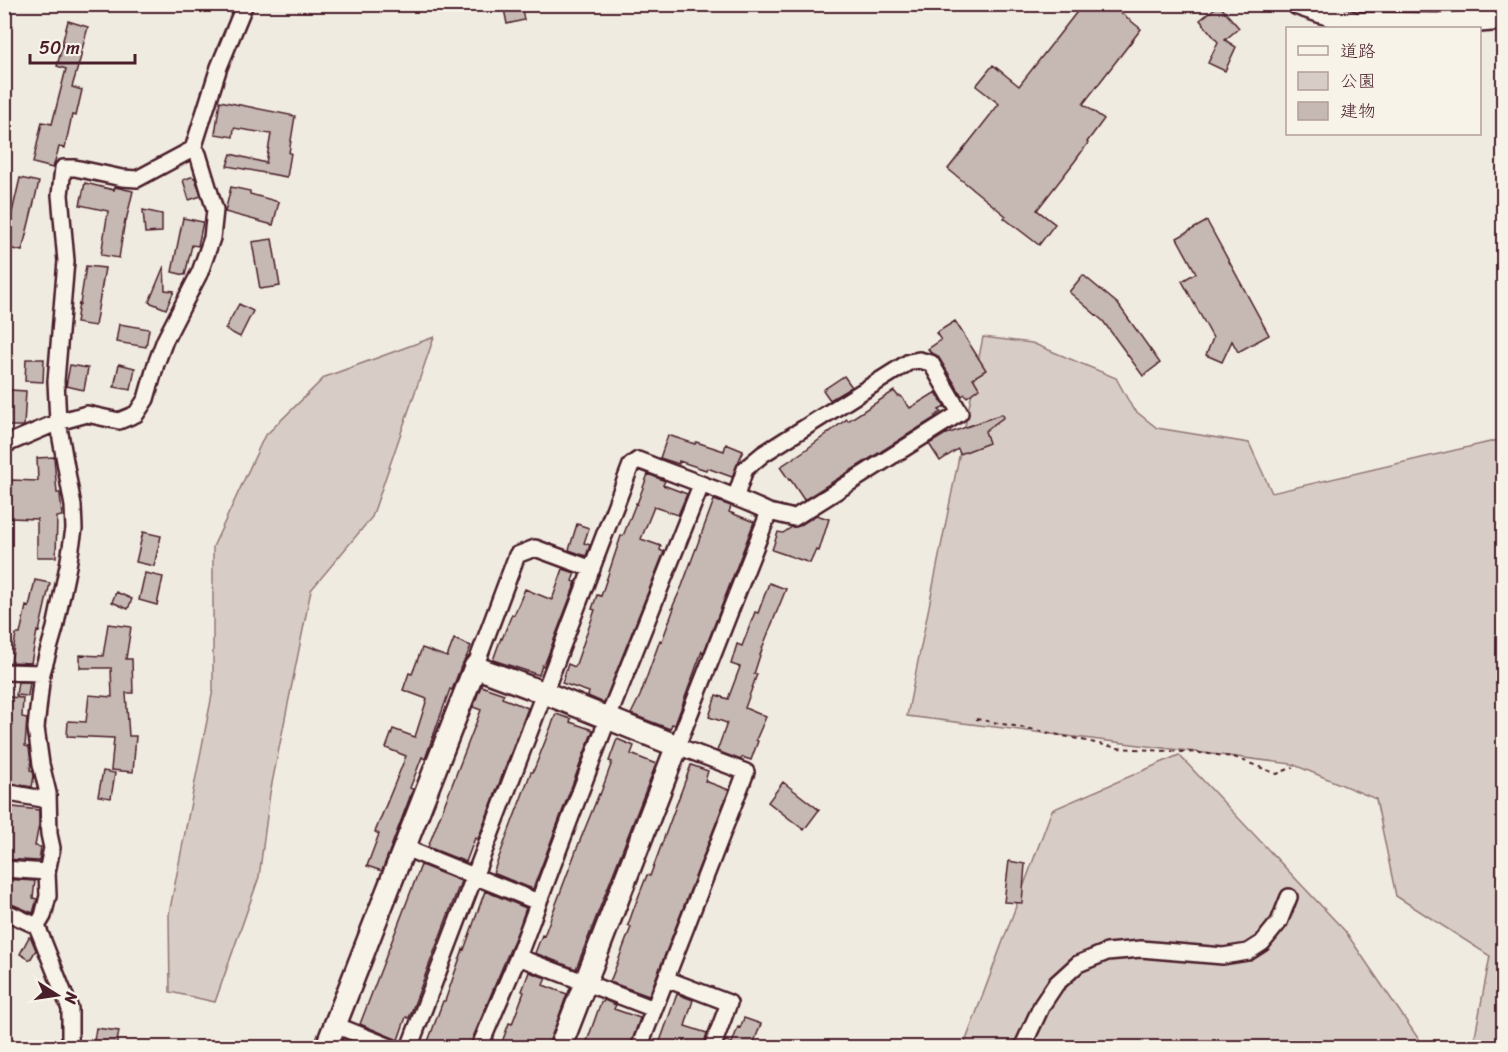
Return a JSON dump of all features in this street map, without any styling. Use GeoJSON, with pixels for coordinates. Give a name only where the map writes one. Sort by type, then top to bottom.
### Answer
{"type":"FeatureCollection","features":[{"type":"Feature","properties":{"kind":"street"},"geometry":{"type":"LineString","coordinates":[[37,926],[43,916],[48,896],[47,872],[52,848],[49,834],[48,800],[36,728],[42,673],[55,628],[74,529],[73,506],[58,422],[56,381],[66,261],[60,195],[63,168],[137,179],[193,149],[219,67],[245,4]]}},
{"type":"Feature","properties":{"kind":"street"},"geometry":{"type":"LineString","coordinates":[[1298,4],[1354,23],[1442,24],[1503,19]]}},
{"type":"Feature","properties":{"kind":"street"},"geometry":{"type":"LineString","coordinates":[[4,445],[58,422],[87,414],[119,421],[136,414],[146,399],[165,340],[200,272],[212,238],[215,210],[198,154],[193,149]]}},
{"type":"Feature","properties":{"kind":"street"},"geometry":{"type":"LineString","coordinates":[[409,1047],[631,465],[638,460],[736,496],[769,512],[794,518],[960,413],[931,363],[919,360],[909,362],[763,454],[745,469],[736,496]]}},
{"type":"Feature","properties":{"kind":"street"},"geometry":{"type":"LineString","coordinates":[[479,1047],[518,957],[608,718],[701,484]]}},
{"type":"Feature","properties":{"kind":"street"},"geometry":{"type":"LineString","coordinates":[[560,1047],[769,512]]}},
{"type":"Feature","properties":{"kind":"street"},"geometry":{"type":"LineString","coordinates":[[326,1047],[517,555],[535,548],[592,569]]}},
{"type":"Feature","properties":{"kind":"street"},"geometry":{"type":"LineString","coordinates":[[475,667],[746,771],[639,1047]]}},
{"type":"Feature","properties":{"kind":"street"},"geometry":{"type":"LineString","coordinates":[[4,672],[42,673]]}},
{"type":"Feature","properties":{"kind":"street"},"geometry":{"type":"LineString","coordinates":[[4,792],[48,800]]}},
{"type":"Feature","properties":{"kind":"street"},"geometry":{"type":"LineString","coordinates":[[405,848],[538,902]]}},
{"type":"Feature","properties":{"kind":"street"},"geometry":{"type":"LineString","coordinates":[[4,869],[47,872]]}},
{"type":"Feature","properties":{"kind":"street"},"geometry":{"type":"LineString","coordinates":[[1022,1047],[1042,1005],[1056,984],[1078,964],[1107,952],[1141,949],[1223,956],[1248,952],[1262,943],[1279,922],[1289,897]]}},
{"type":"Feature","properties":{"kind":"street"},"geometry":{"type":"LineString","coordinates":[[4,911],[37,926],[70,1009],[70,1047]]}},
{"type":"Feature","properties":{"kind":"street"},"geometry":{"type":"LineString","coordinates":[[518,957],[654,1009]]}},
{"type":"Feature","properties":{"kind":"street"},"geometry":{"type":"LineString","coordinates":[[666,979],[729,1003],[712,1047]]}},
{"type":"Feature","properties":{"kind":"street"},"geometry":{"type":"LineString","coordinates":[[335,1025],[393,1047]]}},
{"type":"Feature","properties":{"kind":"path"},"geometry":{"type":"LineString","coordinates":[[976,719],[1118,748],[1234,757],[1277,774],[1293,767]]}},
{"type":"Feature","properties":{"kind":"green space"},"geometry":{"type":"Polygon","coordinates":[[[434,337],[372,517],[311,590],[270,793],[259,877],[215,1002],[170,992],[169,914],[213,690],[213,547],[264,437],[325,377],[434,337]]]}},
{"type":"Feature","properties":{"kind":"green space"},"geometry":{"type":"Polygon","coordinates":[[[983,337],[1032,343],[1116,378],[1133,409],[1157,428],[1249,443],[1272,493],[1503,439],[1503,1047],[1473,1047],[1490,956],[1396,896],[1376,799],[1292,764],[907,716],[983,337]]]}},
{"type":"Feature","properties":{"kind":"green space"},"geometry":{"type":"Polygon","coordinates":[[[1179,755],[1345,931],[1424,1047],[963,1048],[1052,810],[1179,755]]]}},
{"type":"Feature","properties":{"kind":"building"},"geometry":{"type":"Polygon","coordinates":[[[503,4],[521,4],[524,20],[507,24],[503,4]]]}},
{"type":"Feature","properties":{"kind":"building"},"geometry":{"type":"Polygon","coordinates":[[[1083,4],[1093,4],[1099,9],[1103,4],[1110,4],[1141,29],[1083,104],[1104,119],[1037,210],[1055,224],[1039,245],[948,169],[999,104],[976,86],[993,65],[1019,86],[1083,4]]]}},
{"type":"Feature","properties":{"kind":"building"},"geometry":{"type":"Polygon","coordinates":[[[1219,5],[1239,28],[1225,40],[1236,47],[1225,71],[1208,63],[1218,42],[1200,20],[1219,5]]]}},
{"type":"Feature","properties":{"kind":"building"},"geometry":{"type":"Polygon","coordinates":[[[68,21],[88,27],[72,87],[82,90],[76,116],[72,115],[65,148],[59,147],[53,168],[33,163],[42,122],[52,124],[66,69],[57,66],[68,21]]]}},
{"type":"Feature","properties":{"kind":"building"},"geometry":{"type":"Polygon","coordinates":[[[220,101],[295,116],[287,177],[227,166],[231,154],[266,163],[271,134],[234,128],[233,137],[215,134],[220,101]]]}},
{"type":"Feature","properties":{"kind":"building"},"geometry":{"type":"Polygon","coordinates":[[[20,178],[39,182],[22,251],[4,247],[20,178]]]}},
{"type":"Feature","properties":{"kind":"building"},"geometry":{"type":"Polygon","coordinates":[[[195,178],[201,196],[189,200],[183,180],[195,178]]]}},
{"type":"Feature","properties":{"kind":"building"},"geometry":{"type":"Polygon","coordinates":[[[85,183],[114,190],[115,187],[133,191],[125,220],[119,258],[101,255],[108,211],[80,205],[85,183]]]}},
{"type":"Feature","properties":{"kind":"building"},"geometry":{"type":"Polygon","coordinates":[[[231,187],[250,191],[250,194],[279,202],[273,225],[225,212],[231,187]]]}},
{"type":"Feature","properties":{"kind":"building"},"geometry":{"type":"Polygon","coordinates":[[[143,210],[162,214],[162,232],[145,233],[143,210]]]}},
{"type":"Feature","properties":{"kind":"building"},"geometry":{"type":"Polygon","coordinates":[[[183,218],[203,222],[198,246],[192,245],[185,275],[172,272],[183,218]]]}},
{"type":"Feature","properties":{"kind":"building"},"geometry":{"type":"Polygon","coordinates":[[[1207,221],[1269,335],[1238,352],[1232,341],[1222,362],[1206,355],[1213,338],[1182,281],[1196,273],[1177,238],[1207,221]]]}},
{"type":"Feature","properties":{"kind":"building"},"geometry":{"type":"Polygon","coordinates":[[[272,239],[280,286],[260,289],[252,242],[272,239]]]}},
{"type":"Feature","properties":{"kind":"building"},"geometry":{"type":"Polygon","coordinates":[[[86,266],[105,268],[95,326],[76,323],[86,266]]]}},
{"type":"Feature","properties":{"kind":"building"},"geometry":{"type":"Polygon","coordinates":[[[164,266],[165,290],[174,291],[166,309],[149,302],[164,266]]]}},
{"type":"Feature","properties":{"kind":"building"},"geometry":{"type":"Polygon","coordinates":[[[1083,275],[1118,304],[1160,363],[1143,376],[1103,321],[1069,292],[1083,275]]]}},
{"type":"Feature","properties":{"kind":"building"},"geometry":{"type":"Polygon","coordinates":[[[239,304],[253,311],[240,337],[225,329],[239,304]]]}},
{"type":"Feature","properties":{"kind":"building"},"geometry":{"type":"Polygon","coordinates":[[[955,321],[986,370],[973,378],[979,388],[967,397],[965,394],[962,396],[939,358],[928,349],[941,340],[936,333],[955,321]]]}},
{"type":"Feature","properties":{"kind":"building"},"geometry":{"type":"Polygon","coordinates":[[[119,324],[149,329],[146,347],[116,342],[119,324]]]}},
{"type":"Feature","properties":{"kind":"building"},"geometry":{"type":"Polygon","coordinates":[[[26,359],[44,359],[43,382],[25,381],[26,359]]]}},
{"type":"Feature","properties":{"kind":"building"},"geometry":{"type":"Polygon","coordinates":[[[119,364],[135,368],[131,390],[114,387],[119,364]]]}},
{"type":"Feature","properties":{"kind":"building"},"geometry":{"type":"Polygon","coordinates":[[[70,365],[88,368],[84,390],[66,386],[70,365]]]}},
{"type":"Feature","properties":{"kind":"building"},"geometry":{"type":"Polygon","coordinates":[[[844,376],[852,387],[830,400],[823,390],[844,376]]]}},
{"type":"Feature","properties":{"kind":"building"},"geometry":{"type":"Polygon","coordinates":[[[10,390],[26,391],[24,426],[8,426],[10,390]]]}},
{"type":"Feature","properties":{"kind":"building"},"geometry":{"type":"Polygon","coordinates":[[[894,391],[910,408],[936,392],[945,407],[939,410],[941,412],[936,417],[804,500],[780,467],[847,419],[848,421],[894,391]]]}},
{"type":"Feature","properties":{"kind":"building"},"geometry":{"type":"Polygon","coordinates":[[[1002,414],[1004,417],[985,431],[989,443],[960,454],[958,449],[940,461],[929,444],[947,433],[1002,414]]]}},
{"type":"Feature","properties":{"kind":"building"},"geometry":{"type":"Polygon","coordinates":[[[668,435],[724,451],[726,444],[743,451],[732,477],[707,468],[706,470],[679,461],[679,464],[660,458],[668,435]]]}},
{"type":"Feature","properties":{"kind":"building"},"geometry":{"type":"Polygon","coordinates":[[[54,457],[57,493],[60,493],[62,516],[57,517],[56,557],[37,557],[37,519],[10,518],[11,480],[38,481],[37,458],[54,457]]]}},
{"type":"Feature","properties":{"kind":"building"},"geometry":{"type":"Polygon","coordinates":[[[648,474],[665,481],[663,485],[687,494],[678,515],[654,507],[641,539],[661,546],[660,550],[664,552],[604,703],[588,696],[589,692],[562,683],[568,664],[575,667],[595,610],[592,609],[597,595],[601,596],[621,536],[637,504],[648,474]]]}},
{"type":"Feature","properties":{"kind":"building"},"geometry":{"type":"Polygon","coordinates":[[[714,500],[731,506],[729,512],[754,522],[675,725],[672,724],[670,729],[631,714],[640,696],[660,640],[662,641],[674,608],[672,608],[714,500]]]}},
{"type":"Feature","properties":{"kind":"building"},"geometry":{"type":"Polygon","coordinates":[[[816,515],[829,519],[819,551],[816,550],[810,563],[772,550],[778,532],[783,533],[792,527],[799,526],[816,515]]]}},
{"type":"Feature","properties":{"kind":"building"},"geometry":{"type":"Polygon","coordinates":[[[577,524],[589,528],[584,543],[590,545],[586,556],[569,550],[577,524]]]}},
{"type":"Feature","properties":{"kind":"building"},"geometry":{"type":"Polygon","coordinates":[[[143,532],[161,536],[154,566],[136,562],[143,532]]]}},
{"type":"Feature","properties":{"kind":"building"},"geometry":{"type":"Polygon","coordinates":[[[563,569],[575,573],[572,581],[576,582],[539,675],[493,660],[525,589],[552,600],[563,569]]]}},
{"type":"Feature","properties":{"kind":"building"},"geometry":{"type":"Polygon","coordinates":[[[145,573],[163,577],[157,605],[139,600],[145,573]]]}},
{"type":"Feature","properties":{"kind":"building"},"geometry":{"type":"Polygon","coordinates":[[[35,580],[50,583],[31,663],[11,662],[16,634],[20,634],[35,580]]]}},
{"type":"Feature","properties":{"kind":"building"},"geometry":{"type":"Polygon","coordinates":[[[769,583],[786,589],[763,646],[754,674],[757,674],[745,708],[766,717],[756,740],[758,741],[751,760],[742,757],[741,760],[717,751],[727,723],[709,717],[716,695],[728,699],[740,667],[731,664],[737,644],[742,646],[769,583]]]}},
{"type":"Feature","properties":{"kind":"building"},"geometry":{"type":"Polygon","coordinates":[[[116,592],[132,599],[128,609],[112,602],[116,592]]]}},
{"type":"Feature","properties":{"kind":"building"},"geometry":{"type":"Polygon","coordinates":[[[108,624],[131,627],[126,659],[132,659],[133,693],[126,693],[129,736],[136,736],[133,772],[111,770],[114,738],[67,736],[68,721],[86,722],[89,695],[112,697],[111,668],[80,668],[80,655],[103,656],[108,624]]]}},
{"type":"Feature","properties":{"kind":"building"},"geometry":{"type":"Polygon","coordinates":[[[454,639],[471,646],[452,690],[450,689],[425,759],[422,757],[410,788],[413,789],[382,871],[367,866],[379,834],[375,832],[406,756],[386,748],[393,729],[415,737],[427,699],[403,690],[409,673],[412,674],[422,648],[447,657],[454,639]]]}},
{"type":"Feature","properties":{"kind":"building"},"geometry":{"type":"Polygon","coordinates":[[[18,682],[30,682],[28,696],[16,695],[18,682]]]}},
{"type":"Feature","properties":{"kind":"building"},"geometry":{"type":"Polygon","coordinates":[[[481,686],[504,694],[502,698],[528,708],[478,839],[475,838],[466,862],[428,847],[481,710],[473,707],[481,686]]]}},
{"type":"Feature","properties":{"kind":"building"},"geometry":{"type":"Polygon","coordinates":[[[9,697],[23,698],[22,717],[27,718],[25,746],[29,747],[30,770],[33,771],[34,776],[32,787],[4,782],[4,734],[7,734],[9,697]]]}},
{"type":"Feature","properties":{"kind":"building"},"geometry":{"type":"Polygon","coordinates":[[[556,714],[593,730],[533,889],[493,873],[531,772],[533,772],[556,714]]]}},
{"type":"Feature","properties":{"kind":"building"},"geometry":{"type":"Polygon","coordinates":[[[617,739],[634,746],[631,754],[656,764],[576,969],[535,953],[542,935],[544,936],[577,848],[600,795],[612,762],[609,761],[617,739]]]}},
{"type":"Feature","properties":{"kind":"building"},"geometry":{"type":"Polygon","coordinates":[[[691,765],[708,771],[705,781],[729,790],[649,996],[610,982],[631,927],[628,925],[634,908],[647,875],[650,876],[691,765]]]}},
{"type":"Feature","properties":{"kind":"building"},"geometry":{"type":"Polygon","coordinates":[[[103,771],[115,773],[111,798],[98,796],[103,771]]]}},
{"type":"Feature","properties":{"kind":"building"},"geometry":{"type":"Polygon","coordinates":[[[783,782],[819,810],[804,830],[768,802],[783,782]]]}},
{"type":"Feature","properties":{"kind":"building"},"geometry":{"type":"Polygon","coordinates":[[[5,806],[39,810],[35,846],[41,847],[39,861],[4,859],[5,806]]]}},
{"type":"Feature","properties":{"kind":"building"},"geometry":{"type":"Polygon","coordinates":[[[1009,861],[1025,864],[1022,903],[1004,902],[1009,861]]]}},
{"type":"Feature","properties":{"kind":"building"},"geometry":{"type":"Polygon","coordinates":[[[421,865],[461,881],[409,1018],[406,1017],[398,1040],[360,1024],[421,865]]]}},
{"type":"Feature","properties":{"kind":"building"},"geometry":{"type":"Polygon","coordinates":[[[4,879],[35,881],[33,898],[37,899],[33,913],[4,901],[4,879]]]}},
{"type":"Feature","properties":{"kind":"building"},"geometry":{"type":"Polygon","coordinates":[[[485,891],[526,908],[519,928],[469,1047],[426,1047],[443,1001],[445,1001],[485,891]]]}},
{"type":"Feature","properties":{"kind":"building"},"geometry":{"type":"Polygon","coordinates":[[[29,937],[36,950],[30,960],[20,954],[29,937]]]}},
{"type":"Feature","properties":{"kind":"building"},"geometry":{"type":"Polygon","coordinates":[[[529,972],[546,978],[543,985],[567,994],[548,1047],[501,1045],[509,1023],[512,1024],[529,972]]]}},
{"type":"Feature","properties":{"kind":"building"},"geometry":{"type":"Polygon","coordinates":[[[677,994],[693,1000],[685,1026],[707,1033],[703,1047],[658,1047],[677,994]]]}},
{"type":"Feature","properties":{"kind":"building"},"geometry":{"type":"Polygon","coordinates":[[[604,1000],[616,1005],[614,1009],[640,1018],[630,1047],[585,1047],[601,1002],[604,1000]]]}},
{"type":"Feature","properties":{"kind":"building"},"geometry":{"type":"Polygon","coordinates":[[[744,1018],[761,1024],[752,1047],[723,1047],[725,1040],[732,1043],[744,1018]]]}},
{"type":"Feature","properties":{"kind":"building"},"geometry":{"type":"Polygon","coordinates":[[[96,1028],[119,1031],[116,1047],[93,1047],[96,1028]]]}}]}
